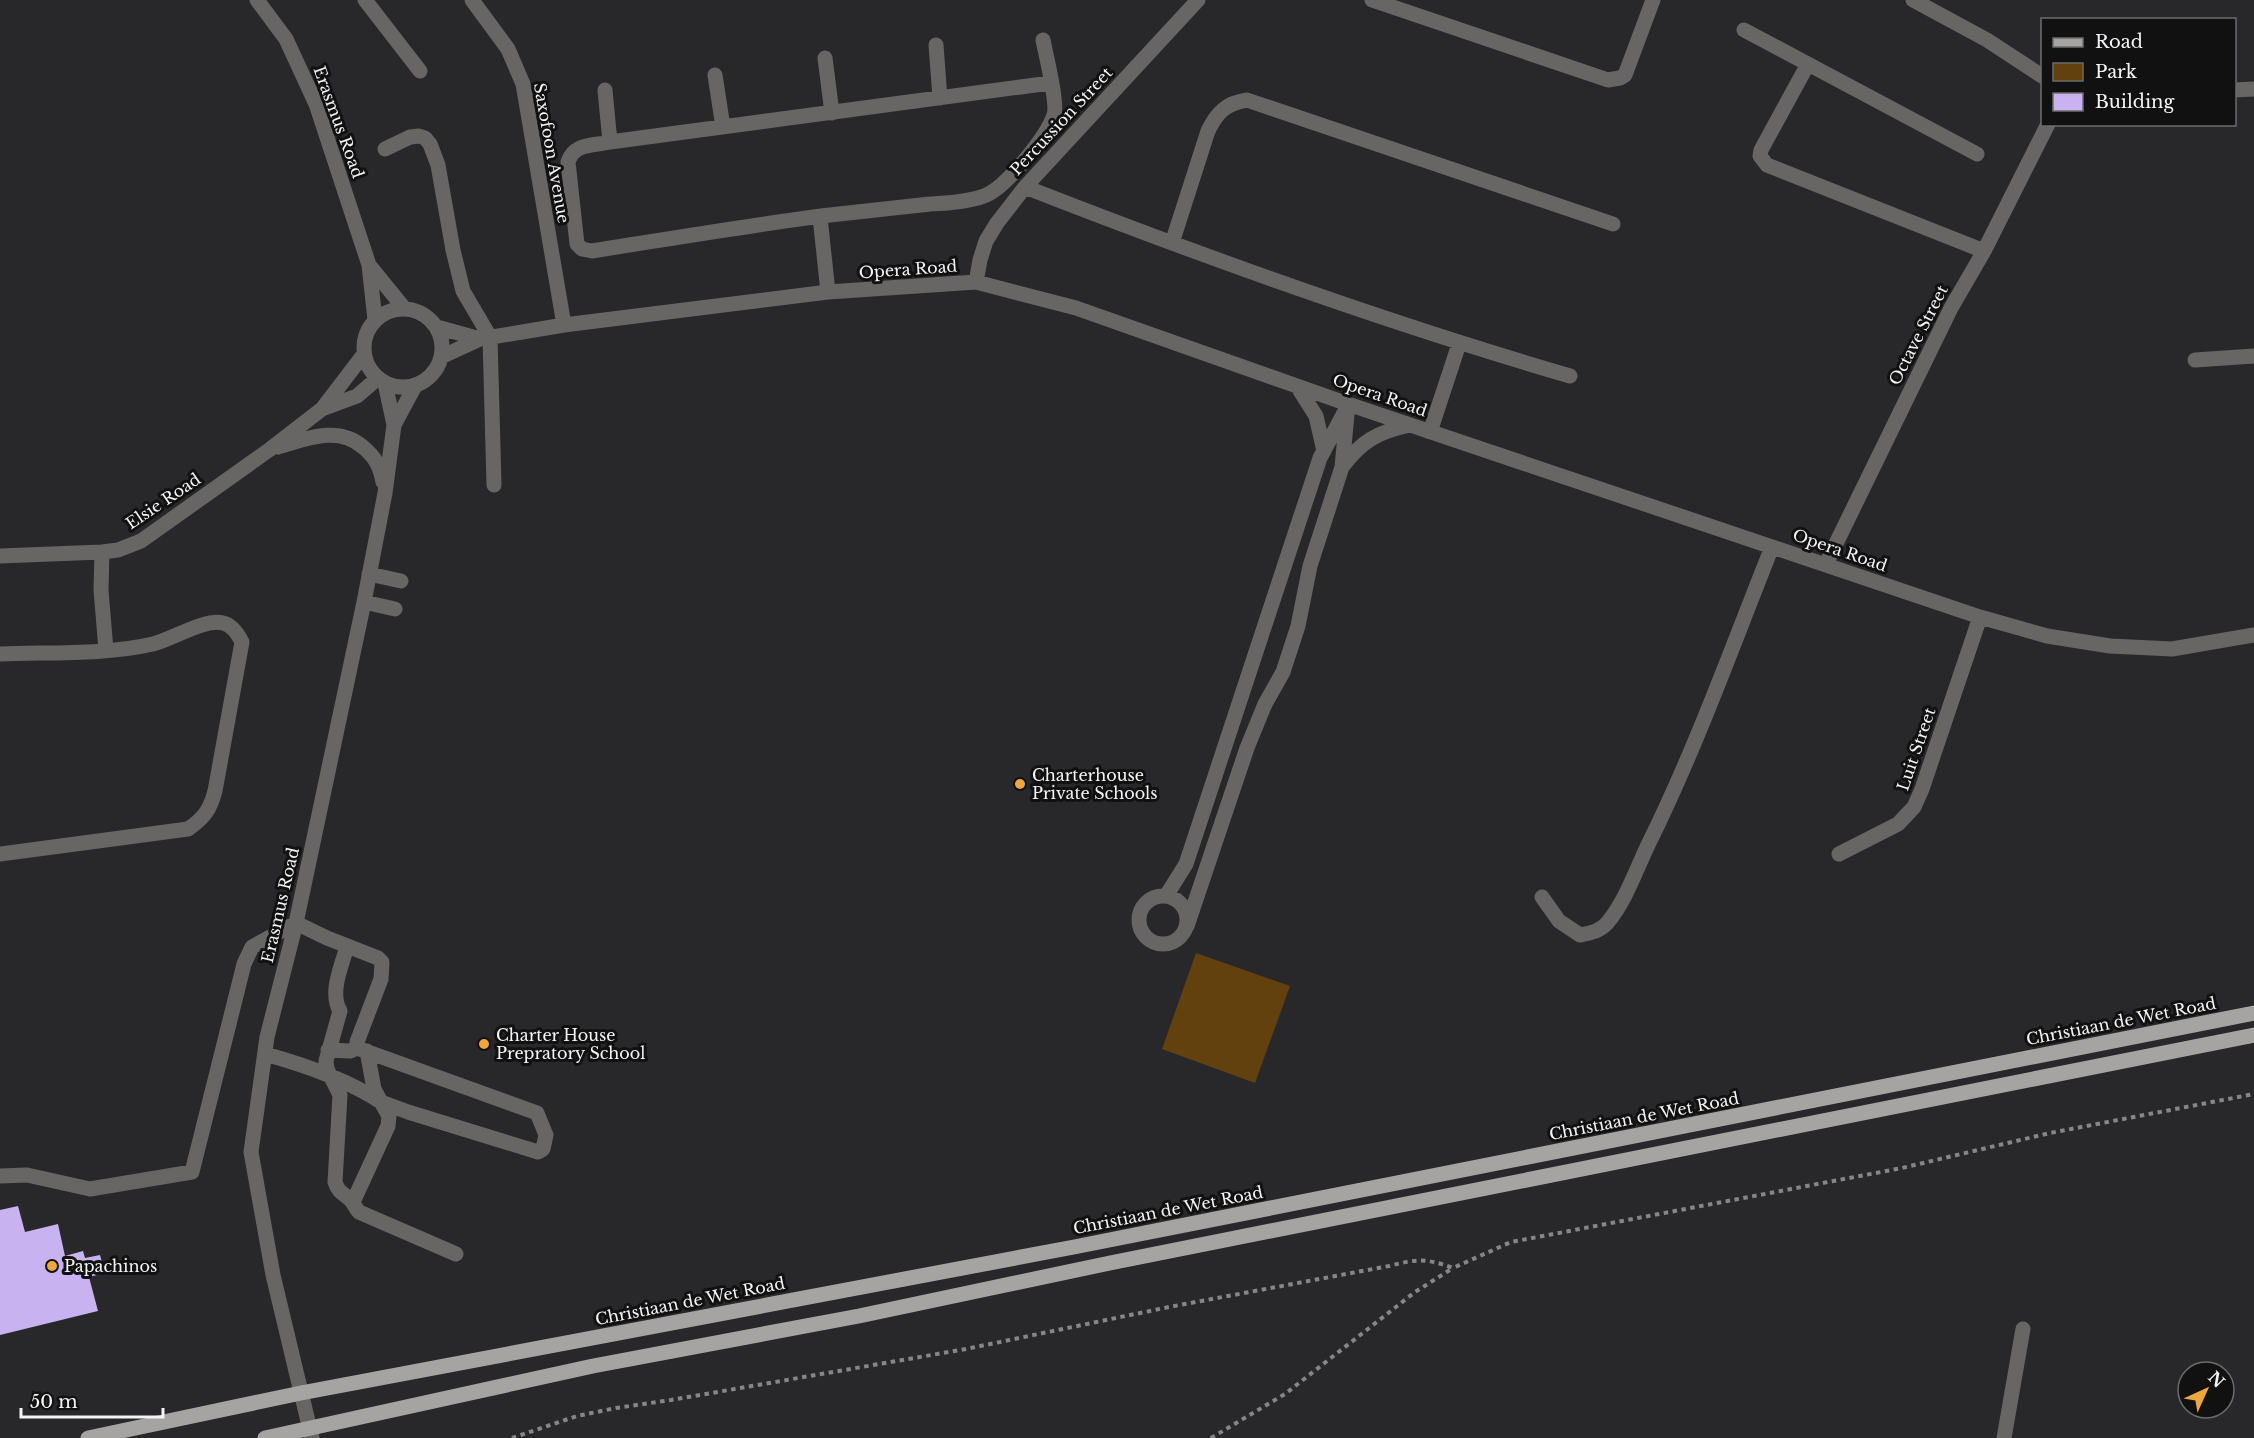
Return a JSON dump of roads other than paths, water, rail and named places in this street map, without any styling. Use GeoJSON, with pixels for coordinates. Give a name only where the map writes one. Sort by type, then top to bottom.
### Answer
{"type":"FeatureCollection","features":[{"type":"Feature","properties":{"kind":"main road","name":"Christiaan de Wet Road"},"geometry":{"type":"LineString","coordinates":[[87,1438],[301,1393],[1063,1249],[2254,1013]]}},
{"type":"Feature","properties":{"kind":"main road"},"geometry":{"type":"LineString","coordinates":[[265,1438],[311,1434],[593,1366],[859,1316],[1110,1263],[2254,1035]]}},
{"type":"Feature","properties":{"kind":"street","name":"Erasmus Road"},"geometry":{"type":"LineString","coordinates":[[257,0],[286,39],[316,104],[369,265],[375,320]]}},
{"type":"Feature","properties":{"kind":"street"},"geometry":{"type":"LineString","coordinates":[[365,0],[420,71]]}},
{"type":"Feature","properties":{"kind":"street","name":"Saxofoon Avenue"},"geometry":{"type":"LineString","coordinates":[[472,0],[508,49],[523,84],[564,325]]}},
{"type":"Feature","properties":{"kind":"street","name":"Percussion Street"},"geometry":{"type":"LineString","coordinates":[[976,282],[986,241],[1025,187],[1198,0]]}},
{"type":"Feature","properties":{"kind":"street"},"geometry":{"type":"LineString","coordinates":[[1372,0],[1608,80],[1625,75],[1653,0]]}},
{"type":"Feature","properties":{"kind":"street"},"geometry":{"type":"LineString","coordinates":[[1913,0],[1987,40],[2041,75]]}},
{"type":"Feature","properties":{"kind":"street"},"geometry":{"type":"LineString","coordinates":[[1744,30],[1977,154]]}},
{"type":"Feature","properties":{"kind":"street"},"geometry":{"type":"LineString","coordinates":[[1043,40],[1056,105],[1054,116],[1046,132],[1014,173],[999,187],[984,196],[944,203],[820,217],[592,251],[582,249],[577,244],[568,162],[571,153],[576,148],[1050,83]]}},
{"type":"Feature","properties":{"kind":"street"},"geometry":{"type":"LineString","coordinates":[[936,45],[940,98]]}},
{"type":"Feature","properties":{"kind":"street"},"geometry":{"type":"LineString","coordinates":[[825,58],[832,113]]}},
{"type":"Feature","properties":{"kind":"street"},"geometry":{"type":"LineString","coordinates":[[1808,64],[1761,150],[1762,160],[1767,165],[1984,251]]}},
{"type":"Feature","properties":{"kind":"street"},"geometry":{"type":"LineString","coordinates":[[715,75],[723,127]]}},
{"type":"Feature","properties":{"kind":"street"},"geometry":{"type":"LineString","coordinates":[[2236,90],[2254,89]]}},
{"type":"Feature","properties":{"kind":"street"},"geometry":{"type":"LineString","coordinates":[[605,90],[610,142]]}},
{"type":"Feature","properties":{"kind":"street"},"geometry":{"type":"LineString","coordinates":[[1172,243],[1208,131],[1215,117],[1234,102],[1247,100],[1613,224]]}},
{"type":"Feature","properties":{"kind":"street","name":"Octave Street"},"geometry":{"type":"LineString","coordinates":[[1826,564],[1951,308],[1984,251],[2047,126]]}},
{"type":"Feature","properties":{"kind":"street"},"geometry":{"type":"LineString","coordinates":[[385,149],[410,137],[419,136],[425,138],[430,144],[438,165],[453,250],[464,291],[485,338],[494,485]]}},
{"type":"Feature","properties":{"kind":"street"},"geometry":{"type":"LineString","coordinates":[[1025,187],[1172,243],[1460,344],[1570,376]]}},
{"type":"Feature","properties":{"kind":"street"},"geometry":{"type":"LineString","coordinates":[[820,217],[828,292]]}},
{"type":"Feature","properties":{"kind":"street","name":"Erasmus Road"},"geometry":{"type":"LineString","coordinates":[[369,265],[404,308]]}},
{"type":"Feature","properties":{"kind":"street","name":"Opera Road"},"geometry":{"type":"LineString","coordinates":[[441,357],[485,338],[564,325],[828,292],[976,282],[1076,308],[1410,425],[1980,617],[2047,636],[2110,646],[2172,649],[2254,635]]}},
{"type":"Feature","properties":{"kind":"street"},"geometry":{"type":"LineString","coordinates":[[404,308],[420,312],[437,327],[442,344],[441,357],[436,370],[427,380],[415,386],[401,387],[381,381],[370,369],[363,344],[366,332],[375,320],[383,313],[404,308]]}},
{"type":"Feature","properties":{"kind":"street","name":"Opera Road"},"geometry":{"type":"LineString","coordinates":[[437,327],[485,338]]}},
{"type":"Feature","properties":{"kind":"street"},"geometry":{"type":"LineString","coordinates":[[1431,432],[1460,344]]}},
{"type":"Feature","properties":{"kind":"street","name":"Elsie Road"},"geometry":{"type":"LineString","coordinates":[[0,556],[102,552],[118,550],[141,541],[269,450],[322,409],[364,354]]}},
{"type":"Feature","properties":{"kind":"street"},"geometry":{"type":"LineString","coordinates":[[2195,360],[2254,356]]}},
{"type":"Feature","properties":{"kind":"street","name":"Erasmus Road"},"geometry":{"type":"LineString","coordinates":[[381,381],[394,425]]}},
{"type":"Feature","properties":{"kind":"street","name":"Elsie Road"},"geometry":{"type":"LineString","coordinates":[[322,409],[357,396],[381,381]]}},
{"type":"Feature","properties":{"kind":"street","name":"Erasmus Road"},"geometry":{"type":"LineString","coordinates":[[311,1434],[273,1275],[250,1152],[267,1037],[296,923],[364,602],[385,493],[394,425],[415,386]]}},
{"type":"Feature","properties":{"kind":"street"},"geometry":{"type":"LineString","coordinates":[[1297,386],[1316,416],[1324,451]]}},
{"type":"Feature","properties":{"kind":"street"},"geometry":{"type":"LineString","coordinates":[[1166,896],[1186,864],[1324,451],[1348,404]]}},
{"type":"Feature","properties":{"kind":"street"},"geometry":{"type":"LineString","coordinates":[[1187,926],[1187,918],[1180,903],[1166,896],[1151,899],[1141,910],[1139,917],[1142,932],[1147,938],[1162,944],[1178,939],[1184,934],[1187,926],[1247,748],[1265,704],[1283,672],[1298,626],[1310,566],[1342,467],[1348,404]]}},
{"type":"Feature","properties":{"kind":"street"},"geometry":{"type":"LineString","coordinates":[[1342,467],[1356,449],[1371,437],[1387,430],[1410,425]]}},
{"type":"Feature","properties":{"kind":"street"},"geometry":{"type":"LineString","coordinates":[[269,450],[320,435],[337,435],[352,439],[374,456],[381,468],[385,493]]}},
{"type":"Feature","properties":{"kind":"street"},"geometry":{"type":"LineString","coordinates":[[1542,897],[1559,921],[1580,935],[1594,933],[1608,923],[1663,815],[1710,708],[1772,547]]}},
{"type":"Feature","properties":{"kind":"street"},"geometry":{"type":"LineString","coordinates":[[102,552],[100,590],[106,650]]}},
{"type":"Feature","properties":{"kind":"street"},"geometry":{"type":"LineString","coordinates":[[369,574],[401,581]]}},
{"type":"Feature","properties":{"kind":"street"},"geometry":{"type":"LineString","coordinates":[[364,602],[395,609]]}},
{"type":"Feature","properties":{"kind":"street","name":"Luit Street"},"geometry":{"type":"LineString","coordinates":[[1839,854],[1899,825],[1914,807],[1926,778],[1980,617]]}},
{"type":"Feature","properties":{"kind":"street"},"geometry":{"type":"LineString","coordinates":[[0,654],[136,648],[161,642],[205,624],[223,622],[237,632],[242,642],[210,809],[202,820],[188,829],[0,854]]}},
{"type":"Feature","properties":{"kind":"street"},"geometry":{"type":"LineString","coordinates":[[0,1176],[27,1175],[90,1189],[192,1172],[244,964],[252,947],[296,923],[378,958],[382,962],[381,979],[357,1042],[389,1116],[388,1126],[353,1202]]}},
{"type":"Feature","properties":{"kind":"street"},"geometry":{"type":"LineString","coordinates":[[347,946],[336,984],[336,1004],[340,1011],[365,1020]]}},
{"type":"Feature","properties":{"kind":"street"},"geometry":{"type":"LineString","coordinates":[[340,1011],[328,1050],[327,1069],[340,1095],[335,1182],[342,1194],[353,1202],[359,1212],[456,1254]]}},
{"type":"Feature","properties":{"kind":"street"},"geometry":{"type":"LineString","coordinates":[[265,1054],[330,1076],[360,1089],[381,1102],[408,1112],[530,1150],[538,1152],[543,1149],[545,1143],[543,1125],[537,1113],[362,1050],[328,1050]]}},
{"type":"Feature","properties":{"kind":"street"},"geometry":{"type":"LineString","coordinates":[[2004,1438],[2024,1329]]}},
{"type":"Feature","properties":{"kind":"place","name":"Charterhouse Private Schools"},"geometry":{"type":"Point","coordinates":[1020,784]}},
{"type":"Feature","properties":{"kind":"place","name":"Charter House Prepratory School"},"geometry":{"type":"Point","coordinates":[484,1044]}},
{"type":"Feature","properties":{"kind":"place","name":"Papachinos"},"geometry":{"type":"Point","coordinates":[52,1266]}}]}
